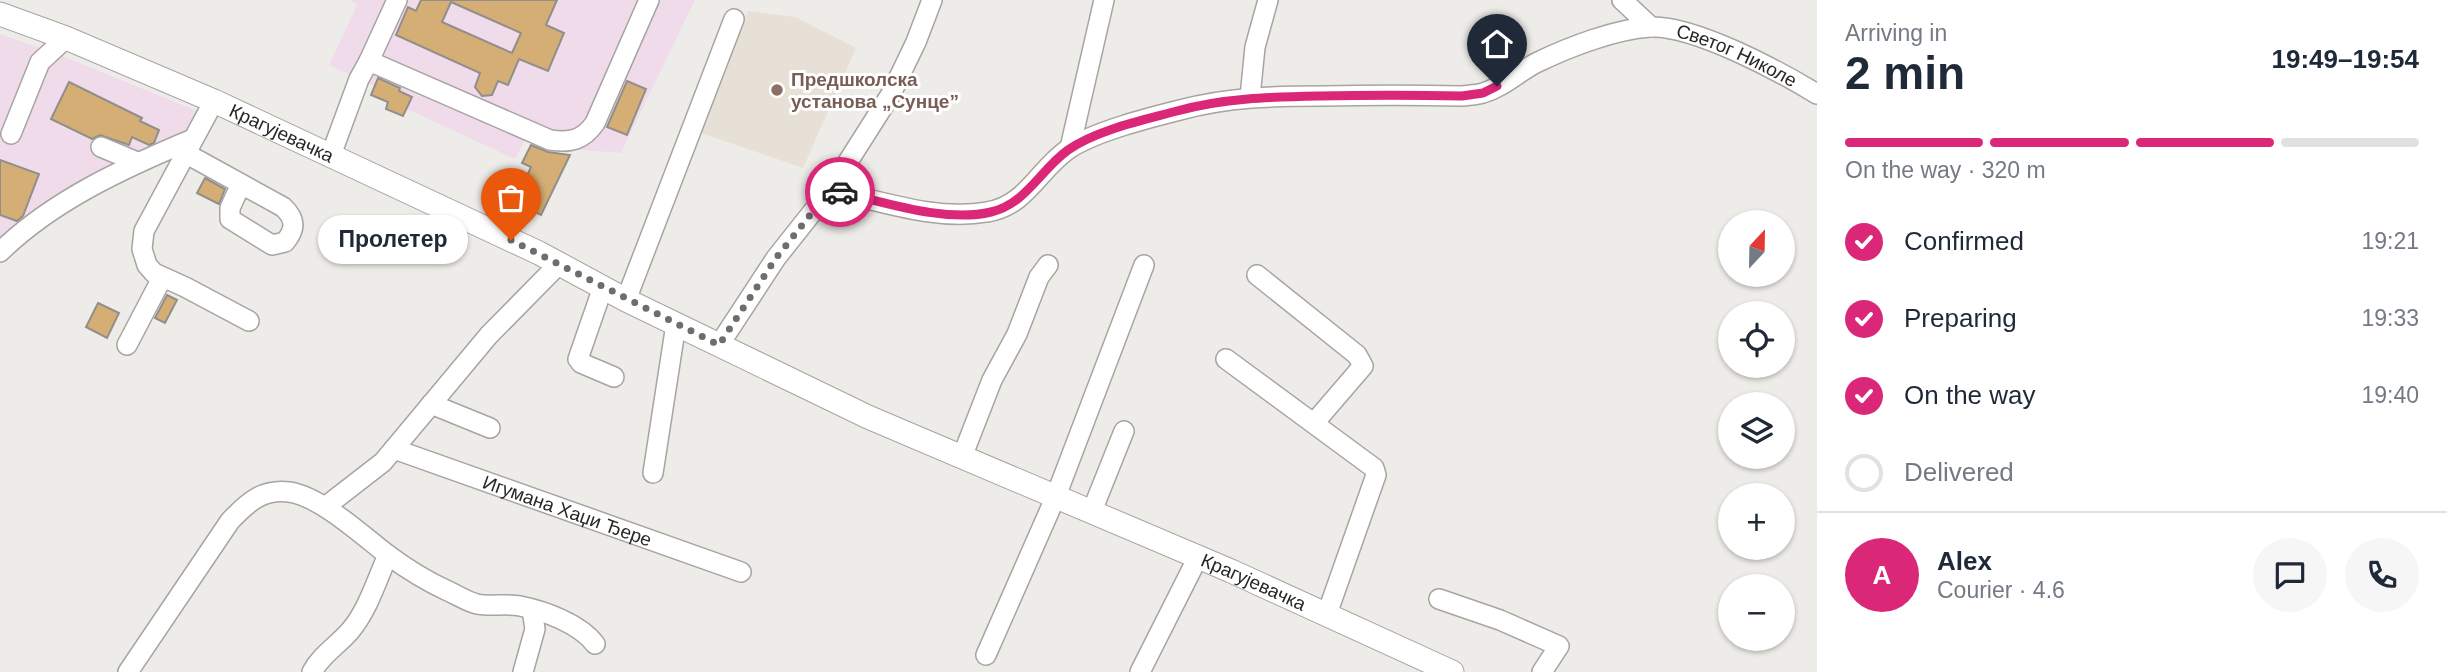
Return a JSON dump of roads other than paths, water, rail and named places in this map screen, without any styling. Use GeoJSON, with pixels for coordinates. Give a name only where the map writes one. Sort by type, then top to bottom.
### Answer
{"type":"FeatureCollection","features":[{"type":"Feature","properties":{"kind":"main road","name":"Крагујевачка"},"geometry":{"type":"LineString","coordinates":[[0,14],[66,38],[214,101],[331,155],[560,263],[626,300],[868,418],[1093,511],[1452,672]]}},
{"type":"Feature","properties":{"kind":"street"},"geometry":{"type":"LineString","coordinates":[[331,155],[359,79],[397,0]]}},
{"type":"Feature","properties":{"kind":"street"},"geometry":{"type":"LineString","coordinates":[[369,61],[550,140],[572,141],[589,132],[595,123],[649,0]]}},
{"type":"Feature","properties":{"kind":"street"},"geometry":{"type":"LineString","coordinates":[[719,345],[776,258],[830,190],[891,94],[916,42],[932,0]]}},
{"type":"Feature","properties":{"kind":"street"},"geometry":{"type":"LineString","coordinates":[[1070,148],[1104,0]]}},
{"type":"Feature","properties":{"kind":"street"},"geometry":{"type":"LineString","coordinates":[[1250,97],[1255,47],[1268,0]]}},
{"type":"Feature","properties":{"kind":"street"},"geometry":{"type":"LineString","coordinates":[[1622,0],[1651,27]]}},
{"type":"Feature","properties":{"kind":"street"},"geometry":{"type":"LineString","coordinates":[[626,300],[734,19]]}},
{"type":"Feature","properties":{"kind":"street"},"geometry":{"type":"LineString","coordinates":[[830,190],[948,215],[989,212],[1022,197],[1057,158],[1070,148],[1096,136],[1179,110],[1250,97],[1462,96],[1483,93],[1537,62],[1619,33],[1651,27]]}},
{"type":"Feature","properties":{"kind":"street","name":"Светог Николе"},"geometry":{"type":"LineString","coordinates":[[1651,27],[1682,33],[1731,49],[1791,78],[1817,94]]}},
{"type":"Feature","properties":{"kind":"street"},"geometry":{"type":"LineString","coordinates":[[11,134],[40,62],[66,38]]}},
{"type":"Feature","properties":{"kind":"street"},"geometry":{"type":"LineString","coordinates":[[214,101],[144,232],[142,249],[147,265],[162,278],[185,287],[249,321]]}},
{"type":"Feature","properties":{"kind":"street"},"geometry":{"type":"LineString","coordinates":[[0,252],[46,216],[137,162],[189,146]]}},
{"type":"Feature","properties":{"kind":"street"},"geometry":{"type":"LineString","coordinates":[[189,146],[241,184]]}},
{"type":"Feature","properties":{"kind":"street"},"geometry":{"type":"LineString","coordinates":[[101,147],[137,162]]}},
{"type":"Feature","properties":{"kind":"street"},"geometry":{"type":"LineString","coordinates":[[325,507],[383,462],[489,335],[560,263]]}},
{"type":"Feature","properties":{"kind":"street"},"geometry":{"type":"LineString","coordinates":[[962,457],[992,380],[1017,334],[1039,276],[1048,265]]}},
{"type":"Feature","properties":{"kind":"street"},"geometry":{"type":"LineString","coordinates":[[986,655],[1056,496],[1144,265]]}},
{"type":"Feature","properties":{"kind":"street"},"geometry":{"type":"LineString","coordinates":[[1257,275],[1357,355],[1363,366],[1314,423]]}},
{"type":"Feature","properties":{"kind":"street"},"geometry":{"type":"LineString","coordinates":[[127,345],[162,278]]}},
{"type":"Feature","properties":{"kind":"street"},"geometry":{"type":"LineString","coordinates":[[603,288],[578,359],[581,363],[614,377]]}},
{"type":"Feature","properties":{"kind":"street"},"geometry":{"type":"LineString","coordinates":[[653,473],[676,324]]}},
{"type":"Feature","properties":{"kind":"street"},"geometry":{"type":"LineString","coordinates":[[1226,359],[1374,468],[1376,474],[1327,614]]}},
{"type":"Feature","properties":{"kind":"street"},"geometry":{"type":"LineString","coordinates":[[431,404],[489,428]]}},
{"type":"Feature","properties":{"kind":"street"},"geometry":{"type":"LineString","coordinates":[[1093,511],[1124,431]]}},
{"type":"Feature","properties":{"kind":"street","name":"Игумана Хаџи Ђере"},"geometry":{"type":"LineString","coordinates":[[394,449],[741,572]]}},
{"type":"Feature","properties":{"kind":"street"},"geometry":{"type":"LineString","coordinates":[[128,672],[230,521],[260,494],[275,491],[293,492],[325,507],[418,576],[476,604],[520,606],[571,624],[587,633],[595,644]]}},
{"type":"Feature","properties":{"kind":"street"},"geometry":{"type":"LineString","coordinates":[[313,672],[317,664],[350,631],[359,618],[388,555]]}},
{"type":"Feature","properties":{"kind":"street"},"geometry":{"type":"LineString","coordinates":[[1140,672],[1198,557]]}},
{"type":"Feature","properties":{"kind":"street"},"geometry":{"type":"LineString","coordinates":[[1439,599],[1500,620],[1559,646],[1542,672]]}},
{"type":"Feature","properties":{"kind":"street"},"geometry":{"type":"LineString","coordinates":[[523,672],[535,629],[531,610]]}},
{"type":"Feature","properties":{"kind":"place","name":"Предшколска установа „Сунце”"},"geometry":{"type":"Point","coordinates":[777,90]}},
{"type":"Feature","properties":{"kind":"place","name":"Пролетер"},"geometry":{"type":"Point","coordinates":[511,240]}}]}
